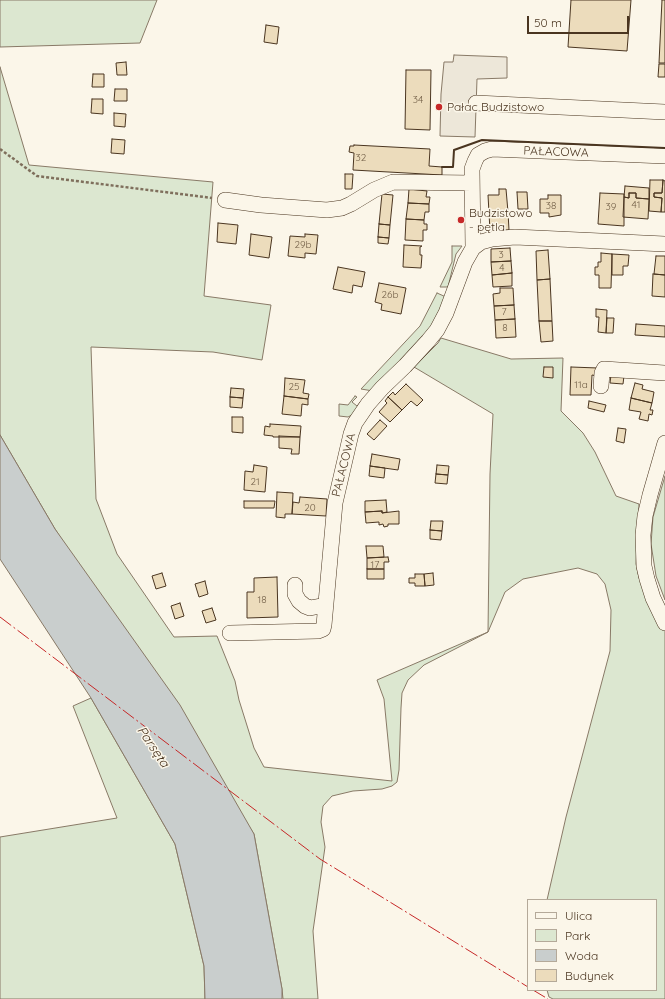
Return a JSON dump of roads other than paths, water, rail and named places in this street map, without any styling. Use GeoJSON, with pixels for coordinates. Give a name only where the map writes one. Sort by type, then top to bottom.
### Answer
{"type":"FeatureCollection","features":[{"type":"Feature","properties":{"kind":"street"},"geometry":{"type":"LineString","coordinates":[[476,103],[665,112]]}},
{"type":"Feature","properties":{"kind":"street","name":"PAŁACOWA"},"geometry":{"type":"LineString","coordinates":[[230,633],[318,631],[323,629],[335,503],[353,429],[362,413],[373,399],[437,330],[446,313],[465,262],[473,248],[472,170],[478,155],[492,149],[665,156]]}},
{"type":"Feature","properties":{"kind":"street"},"geometry":{"type":"LineString","coordinates":[[225,200],[261,205],[327,210],[342,208],[393,182],[472,183]]}},
{"type":"Feature","properties":{"kind":"street"},"geometry":{"type":"LineString","coordinates":[[473,248],[481,242],[492,239],[515,237],[665,244]]}},
{"type":"Feature","properties":{"kind":"street"},"geometry":{"type":"LineString","coordinates":[[601,386],[602,373],[604,369],[665,373]]}},
{"type":"Feature","properties":{"kind":"street"},"geometry":{"type":"LineString","coordinates":[[665,443],[645,516],[643,552],[647,579],[653,598],[665,623]]}},
{"type":"Feature","properties":{"kind":"street"},"geometry":{"type":"LineString","coordinates":[[295,585],[295,594],[299,601],[305,606],[310,608],[326,605]]}},
{"type":"Feature","properties":{"kind":"water","name":"Parsęta"},"geometry":{"type":"Polygon","coordinates":[[[0,435],[55,529],[180,705],[254,834],[282,989],[282,999],[205,999],[204,966],[175,844],[91,698],[0,559],[0,435]]]}},
{"type":"Feature","properties":{"kind":"place","name":"Pałac Budzistowo"},"geometry":{"type":"Point","coordinates":[439,107]}},
{"type":"Feature","properties":{"kind":"place","name":"Budzistowo - pętla"},"geometry":{"type":"Point","coordinates":[461,220]}}]}
